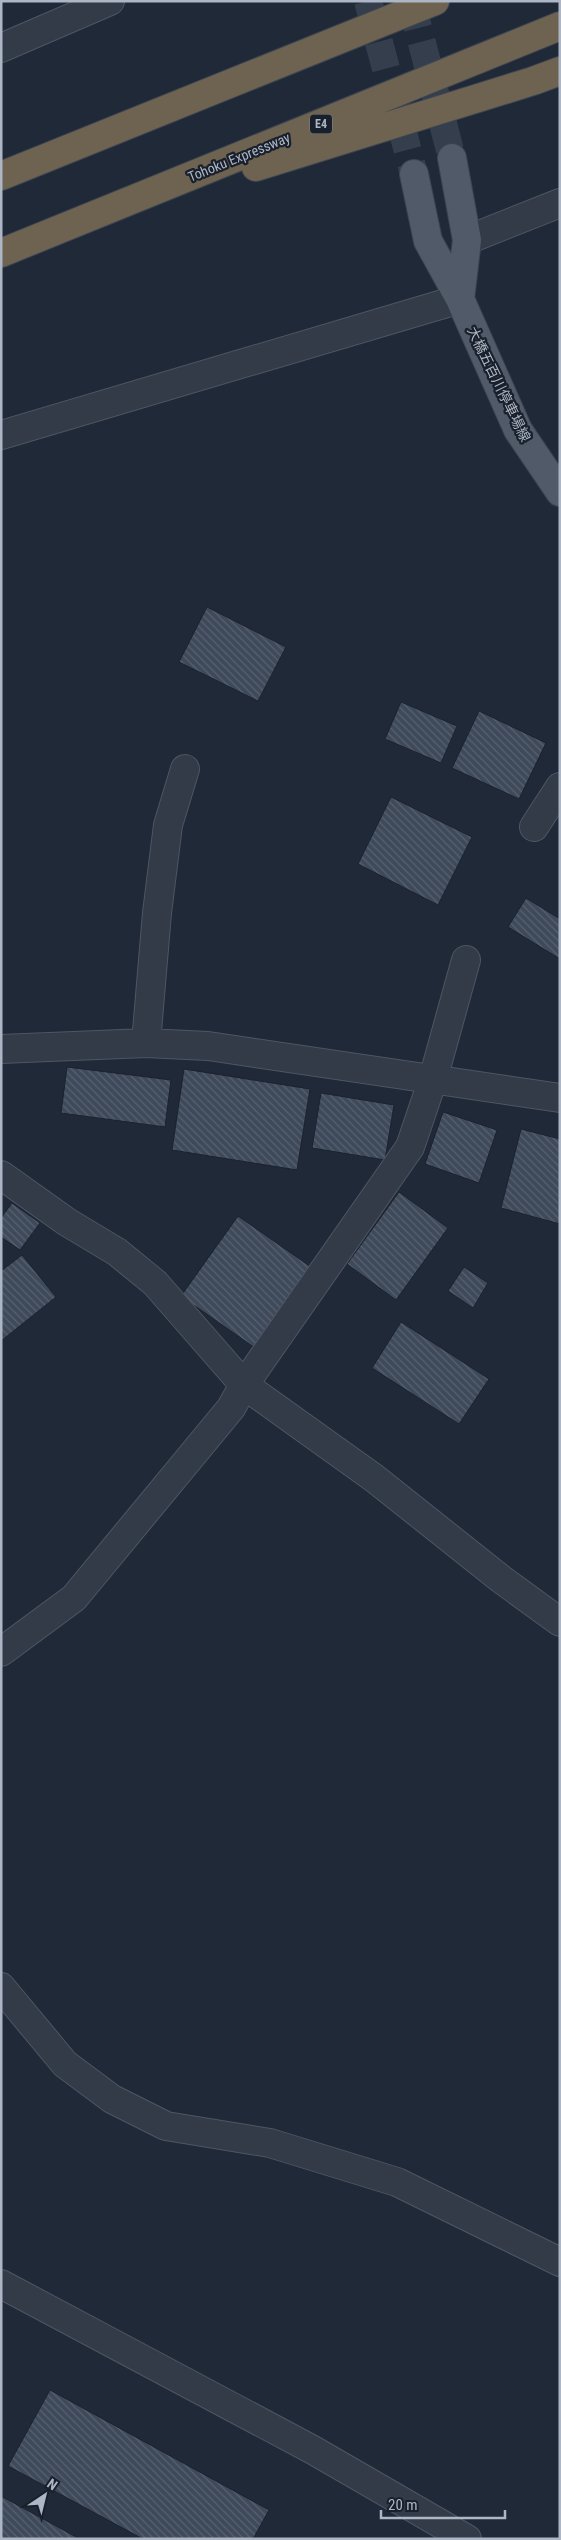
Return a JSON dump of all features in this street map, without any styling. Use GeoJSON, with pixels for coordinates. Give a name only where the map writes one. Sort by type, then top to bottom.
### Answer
{"type":"FeatureCollection","features":[{"type":"Feature","properties":{"kind":"highway"},"geometry":{"type":"LineString","coordinates":[[1,176],[435,1]]}},
{"type":"Feature","properties":{"kind":"highway","name":"Tohoku Expressway"},"geometry":{"type":"LineString","coordinates":[[1,252],[81,222],[560,26]]}},
{"type":"Feature","properties":{"kind":"highway"},"geometry":{"type":"LineString","coordinates":[[81,222],[524,84],[560,71]]}},
{"type":"Feature","properties":{"kind":"main road"},"geometry":{"type":"LineString","coordinates":[[452,158],[467,240],[460,299]]}},
{"type":"Feature","properties":{"kind":"main road","name":"大橋五百川停車場線"},"geometry":{"type":"LineString","coordinates":[[414,174],[428,241],[460,299],[518,430],[560,492]]}},
{"type":"Feature","properties":{"kind":"street"},"geometry":{"type":"LineString","coordinates":[[1,48],[110,1]]}},
{"type":"Feature","properties":{"kind":"street"},"geometry":{"type":"LineString","coordinates":[[467,240],[560,203]]}},
{"type":"Feature","properties":{"kind":"street"},"geometry":{"type":"LineString","coordinates":[[1,435],[460,299]]}},
{"type":"Feature","properties":{"kind":"street"},"geometry":{"type":"LineString","coordinates":[[146,1043],[157,913],[168,825],[185,769]]}},
{"type":"Feature","properties":{"kind":"street"},"geometry":{"type":"LineString","coordinates":[[534,827],[560,787]]}},
{"type":"Feature","properties":{"kind":"street"},"geometry":{"type":"LineString","coordinates":[[1,1652],[74,1598],[231,1408],[244,1385],[410,1146],[433,1079],[466,960]]}},
{"type":"Feature","properties":{"kind":"street"},"geometry":{"type":"LineString","coordinates":[[1,1049],[146,1043],[208,1046],[560,1098]]}},
{"type":"Feature","properties":{"kind":"street"},"geometry":{"type":"LineString","coordinates":[[1,1174],[67,1222],[116,1252],[156,1282],[244,1385],[374,1478],[501,1579],[560,1622]]}},
{"type":"Feature","properties":{"kind":"street"},"geometry":{"type":"LineString","coordinates":[[1,1987],[65,2064],[112,2099],[166,2126],[270,2143],[397,2182],[560,2262]]}},
{"type":"Feature","properties":{"kind":"street"},"geometry":{"type":"LineString","coordinates":[[1,2284],[313,2450],[467,2539]]}},
{"type":"Feature","properties":{"kind":"building"},"geometry":{"type":"Polygon","coordinates":[[[207,607],[286,647],[258,701],[179,662],[207,607]]]}},
{"type":"Feature","properties":{"kind":"building"},"geometry":{"type":"Polygon","coordinates":[[[401,702],[457,726],[441,763],[385,739],[401,702]]]}},
{"type":"Feature","properties":{"kind":"building"},"geometry":{"type":"Polygon","coordinates":[[[479,711],[546,743],[519,799],[452,768],[479,711]]]}},
{"type":"Feature","properties":{"kind":"building"},"geometry":{"type":"Polygon","coordinates":[[[391,797],[472,837],[438,905],[358,864],[391,797]]]}},
{"type":"Feature","properties":{"kind":"building"},"geometry":{"type":"Polygon","coordinates":[[[526,898],[560,919],[560,959],[508,927],[526,898]]]}},
{"type":"Feature","properties":{"kind":"building"},"geometry":{"type":"Polygon","coordinates":[[[67,1067],[171,1080],[165,1127],[61,1113],[67,1067]]]}},
{"type":"Feature","properties":{"kind":"building"},"geometry":{"type":"Polygon","coordinates":[[[184,1069],[310,1089],[297,1170],[172,1150],[184,1069]]]}},
{"type":"Feature","properties":{"kind":"building"},"geometry":{"type":"Polygon","coordinates":[[[321,1093],[394,1105],[385,1160],[312,1148],[321,1093]]]}},
{"type":"Feature","properties":{"kind":"building"},"geometry":{"type":"Polygon","coordinates":[[[443,1112],[497,1130],[479,1183],[425,1164],[443,1112]]]}},
{"type":"Feature","properties":{"kind":"building"},"geometry":{"type":"Polygon","coordinates":[[[521,1129],[560,1139],[560,1224],[501,1208],[521,1129]]]}},
{"type":"Feature","properties":{"kind":"building"},"geometry":{"type":"Polygon","coordinates":[[[399,1192],[448,1228],[396,1300],[347,1264],[399,1192]]]}},
{"type":"Feature","properties":{"kind":"building"},"geometry":{"type":"Polygon","coordinates":[[[12,1203],[40,1223],[20,1250],[1,1237],[1,1218],[12,1203]]]}},
{"type":"Feature","properties":{"kind":"building"},"geometry":{"type":"Polygon","coordinates":[[[238,1216],[311,1267],[255,1348],[181,1296],[238,1216]]]}},
{"type":"Feature","properties":{"kind":"building"},"geometry":{"type":"Polygon","coordinates":[[[22,1255],[56,1297],[1,1341],[1,1271],[22,1255]]]}},
{"type":"Feature","properties":{"kind":"building"},"geometry":{"type":"Polygon","coordinates":[[[464,1267],[488,1283],[473,1308],[448,1291],[464,1267]]]}},
{"type":"Feature","properties":{"kind":"building"},"geometry":{"type":"Polygon","coordinates":[[[401,1322],[489,1379],[459,1424],[372,1368],[401,1322]]]}},
{"type":"Feature","properties":{"kind":"building"},"geometry":{"type":"Polygon","coordinates":[[[50,2390],[269,2510],[253,2539],[143,2539],[8,2466],[50,2390]]]}},
{"type":"Feature","properties":{"kind":"building"},"geometry":{"type":"Polygon","coordinates":[[[1,2496],[80,2539],[1,2539],[1,2496]]]}},
{"type":"Feature","properties":{"kind":"tunnel"},"geometry":{"type":"LineString","coordinates":[[368,1],[414,174]]}},
{"type":"Feature","properties":{"kind":"tunnel"},"geometry":{"type":"LineString","coordinates":[[411,1],[452,158]]}}]}
